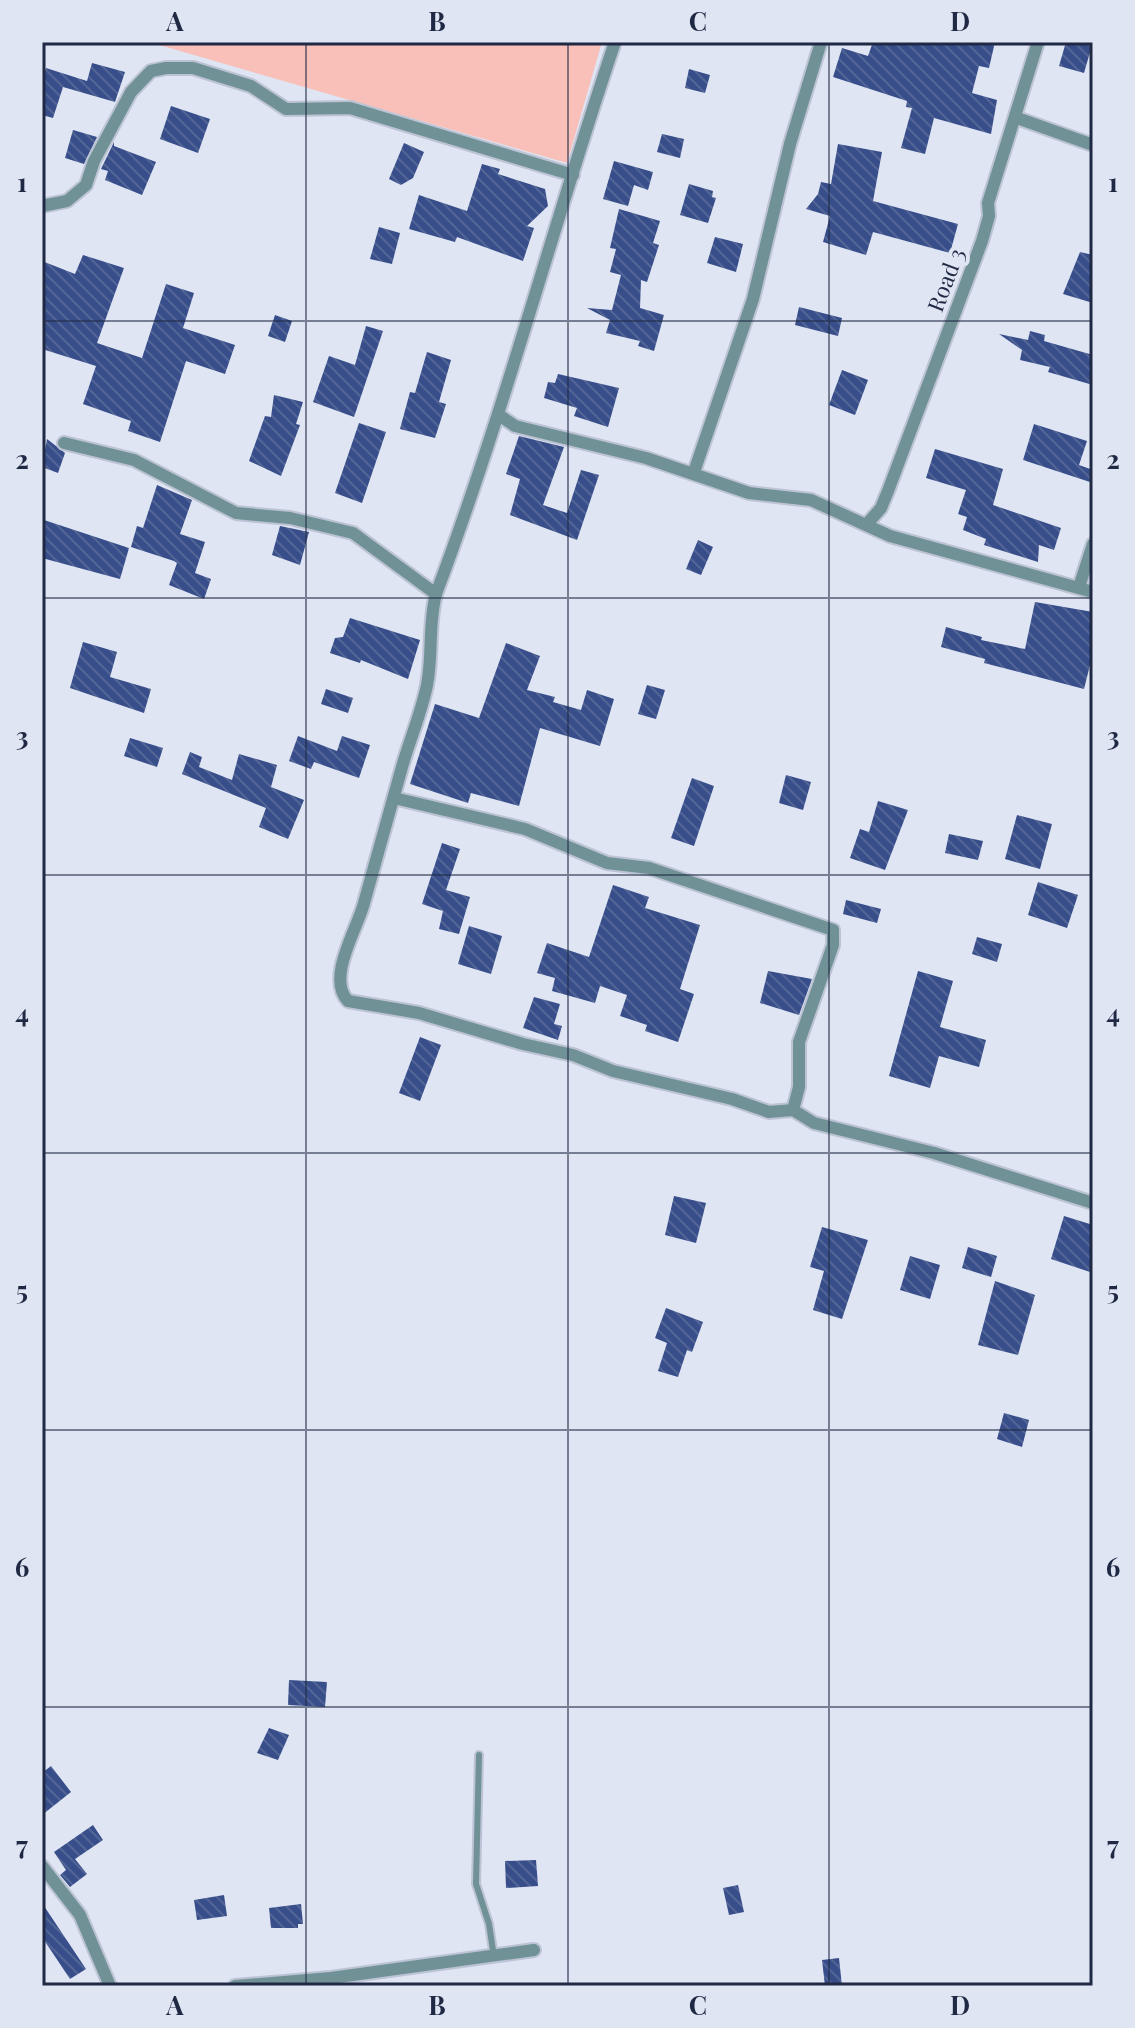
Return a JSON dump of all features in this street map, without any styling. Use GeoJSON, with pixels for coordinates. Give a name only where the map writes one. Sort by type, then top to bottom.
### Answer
{"type":"FeatureCollection","features":[{"type":"Feature","properties":{"kind":"street"},"geometry":{"type":"LineString","coordinates":[[615,42],[525,331],[505,383],[499,415],[431,611],[428,680],[419,722],[338,980],[341,994],[348,1001],[419,1013],[523,1044],[573,1055],[613,1071],[732,1099],[769,1112],[793,1110],[814,1123],[934,1153],[1093,1203]]}},
{"type":"Feature","properties":{"kind":"street"},"geometry":{"type":"LineString","coordinates":[[694,472],[753,299],[790,144],[821,42]]}},
{"type":"Feature","properties":{"kind":"street","name":"Road 3"},"geometry":{"type":"LineString","coordinates":[[867,524],[881,508],[888,491],[972,267],[989,216],[988,203],[1017,118],[1038,42]]}},
{"type":"Feature","properties":{"kind":"street"},"geometry":{"type":"LineString","coordinates":[[42,206],[67,201],[86,185],[94,161],[131,92],[151,71],[166,68],[193,68],[251,86],[286,109],[350,108],[573,175]]}},
{"type":"Feature","properties":{"kind":"street"},"geometry":{"type":"LineString","coordinates":[[1017,118],[1093,145]]}},
{"type":"Feature","properties":{"kind":"street"},"geometry":{"type":"LineString","coordinates":[[499,415],[515,426],[694,472],[749,493],[811,500],[890,536],[947,554],[1027,571],[1093,592]]}},
{"type":"Feature","properties":{"kind":"street"},"geometry":{"type":"LineString","coordinates":[[493,433],[515,426]]}},
{"type":"Feature","properties":{"kind":"street"},"geometry":{"type":"LineString","coordinates":[[64,443],[134,460],[236,513],[290,518],[353,533],[436,594]]}},
{"type":"Feature","properties":{"kind":"street"},"geometry":{"type":"LineString","coordinates":[[1079,587],[1093,544]]}},
{"type":"Feature","properties":{"kind":"street"},"geometry":{"type":"LineString","coordinates":[[394,798],[525,829],[607,863],[649,868],[833,930],[833,945],[799,1042],[799,1087],[793,1110]]}},
{"type":"Feature","properties":{"kind":"street"},"geometry":{"type":"LineString","coordinates":[[42,1866],[80,1915],[110,1986]]}},
{"type":"Feature","properties":{"kind":"street"},"geometry":{"type":"LineString","coordinates":[[235,1986],[534,1950]]}},
{"type":"Feature","properties":{"kind":"lane"},"geometry":{"type":"LineString","coordinates":[[479,1755],[476,1884],[489,1924],[494,1957]]}},
{"type":"Feature","properties":{"kind":"shaded area"},"geometry":{"type":"Polygon","coordinates":[[[149,42],[602,42],[567,163],[149,42]]]}},
{"type":"Feature","properties":{"kind":"building"},"geometry":{"type":"Polygon","coordinates":[[[873,42],[995,42],[989,68],[979,66],[972,93],[997,100],[991,134],[934,118],[925,154],[901,148],[912,108],[906,107],[907,101],[833,77],[842,48],[868,56],[873,42]]]}},
{"type":"Feature","properties":{"kind":"building"},"geometry":{"type":"Polygon","coordinates":[[[1066,42],[1093,42],[1084,73],[1059,66],[1066,42]]]}},
{"type":"Feature","properties":{"kind":"building"},"geometry":{"type":"Polygon","coordinates":[[[92,63],[125,72],[115,102],[63,87],[53,118],[42,115],[42,81],[46,68],[87,81],[92,63]]]}},
{"type":"Feature","properties":{"kind":"building"},"geometry":{"type":"Polygon","coordinates":[[[689,69],[710,75],[705,93],[685,88],[689,69]]]}},
{"type":"Feature","properties":{"kind":"building"},"geometry":{"type":"Polygon","coordinates":[[[171,106],[210,119],[198,153],[160,139],[171,106]]]}},
{"type":"Feature","properties":{"kind":"building"},"geometry":{"type":"Polygon","coordinates":[[[73,130],[97,137],[84,164],[65,158],[73,130]]]}},
{"type":"Feature","properties":{"kind":"building"},"geometry":{"type":"Polygon","coordinates":[[[662,134],[684,139],[680,158],[657,152],[662,134]]]}},
{"type":"Feature","properties":{"kind":"building"},"geometry":{"type":"Polygon","coordinates":[[[114,142],[114,146],[156,162],[142,195],[105,180],[108,171],[101,169],[114,142]]]}},
{"type":"Feature","properties":{"kind":"building"},"geometry":{"type":"Polygon","coordinates":[[[404,143],[424,152],[413,178],[401,185],[389,179],[404,143]]]}},
{"type":"Feature","properties":{"kind":"building"},"geometry":{"type":"Polygon","coordinates":[[[838,144],[882,152],[873,201],[958,224],[950,253],[873,232],[866,255],[823,242],[830,216],[806,209],[818,194],[821,182],[831,184],[838,144]]]}},
{"type":"Feature","properties":{"kind":"building"},"geometry":{"type":"Polygon","coordinates":[[[614,161],[653,172],[648,190],[634,185],[628,206],[603,199],[614,161]]]}},
{"type":"Feature","properties":{"kind":"building"},"geometry":{"type":"Polygon","coordinates":[[[482,164],[500,169],[498,174],[545,189],[548,206],[527,226],[534,228],[523,261],[457,237],[455,242],[409,229],[419,195],[467,211],[482,164]]]}},
{"type":"Feature","properties":{"kind":"building"},"geometry":{"type":"Polygon","coordinates":[[[689,184],[713,191],[712,197],[716,198],[708,223],[680,215],[689,184]]]}},
{"type":"Feature","properties":{"kind":"building"},"geometry":{"type":"Polygon","coordinates":[[[619,209],[660,221],[653,243],[659,245],[647,282],[641,280],[640,308],[664,315],[654,351],[638,346],[640,341],[606,333],[610,320],[587,308],[612,310],[621,275],[610,272],[616,249],[610,248],[619,209]]]}},
{"type":"Feature","properties":{"kind":"building"},"geometry":{"type":"Polygon","coordinates":[[[379,227],[400,233],[392,264],[370,259],[379,227]]]}},
{"type":"Feature","properties":{"kind":"building"},"geometry":{"type":"Polygon","coordinates":[[[715,237],[743,244],[736,272],[707,263],[715,237]]]}},
{"type":"Feature","properties":{"kind":"building"},"geometry":{"type":"Polygon","coordinates":[[[1080,252],[1093,255],[1093,303],[1063,294],[1080,252]]]}},
{"type":"Feature","properties":{"kind":"building"},"geometry":{"type":"Polygon","coordinates":[[[83,255],[124,268],[97,343],[142,358],[166,284],[194,293],[183,328],[235,345],[225,374],[186,361],[160,442],[128,431],[131,421],[83,404],[96,366],[42,349],[42,261],[75,274],[83,255]]]}},
{"type":"Feature","properties":{"kind":"building"},"geometry":{"type":"Polygon","coordinates":[[[799,307],[842,318],[838,336],[795,325],[799,307]]]}},
{"type":"Feature","properties":{"kind":"building"},"geometry":{"type":"Polygon","coordinates":[[[275,315],[292,321],[285,342],[268,336],[275,315]]]}},
{"type":"Feature","properties":{"kind":"building"},"geometry":{"type":"Polygon","coordinates":[[[366,326],[383,331],[354,417],[313,402],[329,356],[355,365],[366,326]]]}},
{"type":"Feature","properties":{"kind":"building"},"geometry":{"type":"Polygon","coordinates":[[[1030,331],[1045,335],[1044,341],[1093,355],[1093,385],[1048,372],[1050,367],[1020,360],[1022,350],[999,334],[1028,340],[1030,331]]]}},
{"type":"Feature","properties":{"kind":"building"},"geometry":{"type":"Polygon","coordinates":[[[427,352],[451,360],[439,402],[446,404],[435,438],[400,429],[410,392],[415,393],[427,352]]]}},
{"type":"Feature","properties":{"kind":"building"},"geometry":{"type":"Polygon","coordinates":[[[842,370],[868,380],[855,415],[829,405],[842,370]]]}},
{"type":"Feature","properties":{"kind":"building"},"geometry":{"type":"Polygon","coordinates":[[[558,374],[619,388],[608,427],[574,416],[577,408],[544,398],[548,382],[555,383],[558,374]]]}},
{"type":"Feature","properties":{"kind":"building"},"geometry":{"type":"Polygon","coordinates":[[[274,395],[303,402],[296,424],[300,425],[281,476],[249,461],[265,416],[271,417],[274,395]]]}},
{"type":"Feature","properties":{"kind":"building"},"geometry":{"type":"Polygon","coordinates":[[[359,423],[386,432],[362,503],[335,493],[359,423]]]}},
{"type":"Feature","properties":{"kind":"building"},"geometry":{"type":"Polygon","coordinates":[[[1034,424],[1087,441],[1079,465],[1093,470],[1093,483],[1023,460],[1034,424]]]}},
{"type":"Feature","properties":{"kind":"building"},"geometry":{"type":"Polygon","coordinates":[[[519,436],[564,447],[543,505],[567,513],[581,470],[599,475],[577,540],[510,515],[520,479],[506,474],[519,436]]]}},
{"type":"Feature","properties":{"kind":"building"},"geometry":{"type":"Polygon","coordinates":[[[47,439],[65,453],[58,473],[42,467],[47,439]]]}},
{"type":"Feature","properties":{"kind":"building"},"geometry":{"type":"Polygon","coordinates":[[[935,449],[1003,469],[993,505],[1061,528],[1054,550],[1039,545],[1038,562],[984,545],[986,539],[963,530],[967,517],[958,514],[966,490],[926,478],[935,449]]]}},
{"type":"Feature","properties":{"kind":"building"},"geometry":{"type":"Polygon","coordinates":[[[157,485],[192,500],[180,534],[205,542],[195,573],[211,579],[204,599],[169,585],[177,563],[131,547],[137,526],[143,528],[157,485]]]}},
{"type":"Feature","properties":{"kind":"building"},"geometry":{"type":"Polygon","coordinates":[[[44,520],[129,548],[120,579],[42,558],[44,520]]]}},
{"type":"Feature","properties":{"kind":"building"},"geometry":{"type":"Polygon","coordinates":[[[280,526],[309,532],[300,565],[272,555],[280,526]]]}},
{"type":"Feature","properties":{"kind":"building"},"geometry":{"type":"Polygon","coordinates":[[[698,540],[713,547],[701,575],[686,569],[698,540]]]}},
{"type":"Feature","properties":{"kind":"building"},"geometry":{"type":"Polygon","coordinates":[[[1035,602],[1093,612],[1093,653],[1084,689],[984,663],[985,659],[941,647],[946,627],[982,637],[981,640],[1025,649],[1035,602]]]}},
{"type":"Feature","properties":{"kind":"building"},"geometry":{"type":"Polygon","coordinates":[[[350,618],[420,640],[408,679],[361,660],[360,663],[330,653],[335,638],[343,637],[350,618]]]}},
{"type":"Feature","properties":{"kind":"building"},"geometry":{"type":"Polygon","coordinates":[[[83,642],[117,652],[110,677],[151,689],[144,713],[70,688],[83,642]]]}},
{"type":"Feature","properties":{"kind":"building"},"geometry":{"type":"Polygon","coordinates":[[[506,643],[540,656],[527,690],[555,697],[553,702],[581,710],[587,690],[614,699],[600,746],[540,728],[519,806],[471,793],[468,803],[410,784],[435,704],[479,718],[506,643]]]}},
{"type":"Feature","properties":{"kind":"building"},"geometry":{"type":"Polygon","coordinates":[[[647,685],[665,690],[656,719],[638,714],[647,685]]]}},
{"type":"Feature","properties":{"kind":"building"},"geometry":{"type":"Polygon","coordinates":[[[326,689],[353,698],[348,713],[321,704],[326,689]]]}},
{"type":"Feature","properties":{"kind":"building"},"geometry":{"type":"Polygon","coordinates":[[[298,736],[337,751],[342,736],[370,745],[359,778],[314,762],[311,769],[289,761],[298,736]]]}},
{"type":"Feature","properties":{"kind":"building"},"geometry":{"type":"Polygon","coordinates":[[[130,738],[163,748],[157,767],[124,756],[130,738]]]}},
{"type":"Feature","properties":{"kind":"building"},"geometry":{"type":"Polygon","coordinates":[[[190,752],[202,757],[199,767],[232,780],[239,754],[277,765],[271,787],[304,800],[288,839],[259,827],[266,808],[182,774],[190,752]]]}},
{"type":"Feature","properties":{"kind":"building"},"geometry":{"type":"Polygon","coordinates":[[[786,775],[811,782],[803,810],[779,803],[786,775]]]}},
{"type":"Feature","properties":{"kind":"building"},"geometry":{"type":"Polygon","coordinates":[[[692,778],[714,786],[694,846],[671,838],[692,778]]]}},
{"type":"Feature","properties":{"kind":"building"},"geometry":{"type":"Polygon","coordinates":[[[878,801],[908,810],[885,870],[850,858],[860,829],[869,832],[878,801]]]}},
{"type":"Feature","properties":{"kind":"building"},"geometry":{"type":"Polygon","coordinates":[[[1017,815],[1052,824],[1040,869],[1005,859],[1017,815]]]}},
{"type":"Feature","properties":{"kind":"building"},"geometry":{"type":"Polygon","coordinates":[[[949,834],[983,841],[978,860],[945,853],[949,834]]]}},
{"type":"Feature","properties":{"kind":"building"},"geometry":{"type":"Polygon","coordinates":[[[442,843],[460,849],[446,890],[470,897],[459,934],[439,929],[443,911],[422,904],[442,843]]]}},
{"type":"Feature","properties":{"kind":"building"},"geometry":{"type":"Polygon","coordinates":[[[1038,882],[1078,895],[1067,928],[1028,915],[1038,882]]]}},
{"type":"Feature","properties":{"kind":"building"},"geometry":{"type":"Polygon","coordinates":[[[613,885],[649,897],[645,908],[700,925],[680,989],[694,994],[678,1042],[645,1031],[647,1025],[620,1016],[627,995],[600,986],[595,1003],[552,991],[555,978],[537,973],[547,943],[589,957],[613,885]]]}},
{"type":"Feature","properties":{"kind":"building"},"geometry":{"type":"Polygon","coordinates":[[[846,900],[881,909],[877,923],[843,914],[846,900]]]}},
{"type":"Feature","properties":{"kind":"building"},"geometry":{"type":"Polygon","coordinates":[[[469,926],[502,936],[491,974],[458,964],[469,926]]]}},
{"type":"Feature","properties":{"kind":"building"},"geometry":{"type":"Polygon","coordinates":[[[977,937],[1002,944],[997,962],[972,954],[977,937]]]}},
{"type":"Feature","properties":{"kind":"building"},"geometry":{"type":"Polygon","coordinates":[[[768,971],[812,979],[799,1015],[760,1003],[768,971]]]}},
{"type":"Feature","properties":{"kind":"building"},"geometry":{"type":"Polygon","coordinates":[[[918,971],[953,981],[940,1027],[986,1040],[979,1067],[939,1056],[930,1088],[889,1076],[918,971]]]}},
{"type":"Feature","properties":{"kind":"building"},"geometry":{"type":"Polygon","coordinates":[[[534,997],[560,1004],[554,1024],[562,1026],[558,1040],[523,1028],[534,997]]]}},
{"type":"Feature","properties":{"kind":"building"},"geometry":{"type":"Polygon","coordinates":[[[420,1037],[441,1045],[420,1101],[399,1093],[420,1037]]]}},
{"type":"Feature","properties":{"kind":"building"},"geometry":{"type":"Polygon","coordinates":[[[674,1196],[706,1203],[696,1243],[665,1235],[674,1196]]]}},
{"type":"Feature","properties":{"kind":"building"},"geometry":{"type":"Polygon","coordinates":[[[1064,1216],[1093,1225],[1093,1273],[1051,1259],[1064,1216]]]}},
{"type":"Feature","properties":{"kind":"building"},"geometry":{"type":"Polygon","coordinates":[[[822,1227],[868,1240],[842,1319],[813,1310],[824,1271],[810,1267],[822,1227]]]}},
{"type":"Feature","properties":{"kind":"building"},"geometry":{"type":"Polygon","coordinates":[[[968,1247],[997,1256],[991,1277],[962,1268],[968,1247]]]}},
{"type":"Feature","properties":{"kind":"building"},"geometry":{"type":"Polygon","coordinates":[[[910,1256],[940,1265],[930,1299],[900,1290],[910,1256]]]}},
{"type":"Feature","properties":{"kind":"building"},"geometry":{"type":"Polygon","coordinates":[[[995,1281],[1035,1295],[1018,1355],[978,1345],[995,1281]]]}},
{"type":"Feature","properties":{"kind":"building"},"geometry":{"type":"Polygon","coordinates":[[[666,1308],[703,1322],[692,1352],[687,1350],[678,1377],[658,1371],[667,1343],[655,1338],[666,1308]]]}},
{"type":"Feature","properties":{"kind":"building"},"geometry":{"type":"Polygon","coordinates":[[[1004,1413],[1029,1420],[1022,1447],[997,1439],[1004,1413]]]}},
{"type":"Feature","properties":{"kind":"building"},"geometry":{"type":"Polygon","coordinates":[[[289,1680],[327,1682],[325,1707],[288,1705],[289,1680]]]}},
{"type":"Feature","properties":{"kind":"building"},"geometry":{"type":"Polygon","coordinates":[[[269,1728],[289,1735],[278,1760],[257,1753],[269,1728]]]}},
{"type":"Feature","properties":{"kind":"building"},"geometry":{"type":"Polygon","coordinates":[[[51,1766],[71,1792],[42,1815],[42,1773],[51,1766]]]}},
{"type":"Feature","properties":{"kind":"building"},"geometry":{"type":"Polygon","coordinates":[[[93,1825],[103,1840],[75,1859],[87,1874],[70,1887],[60,1875],[66,1870],[54,1852],[93,1825]]]}},
{"type":"Feature","properties":{"kind":"building"},"geometry":{"type":"Polygon","coordinates":[[[536,1860],[538,1886],[506,1888],[505,1861],[536,1860]]]}},
{"type":"Feature","properties":{"kind":"building"},"geometry":{"type":"Polygon","coordinates":[[[738,1885],[744,1912],[729,1915],[723,1888],[738,1885]]]}},
{"type":"Feature","properties":{"kind":"building"},"geometry":{"type":"Polygon","coordinates":[[[224,1895],[227,1916],[197,1920],[194,1900],[224,1895]]]}},
{"type":"Feature","properties":{"kind":"building"},"geometry":{"type":"Polygon","coordinates":[[[42,1903],[86,1969],[70,1979],[42,1937],[42,1903]]]}},
{"type":"Feature","properties":{"kind":"building"},"geometry":{"type":"Polygon","coordinates":[[[301,1904],[303,1924],[298,1924],[298,1928],[271,1928],[269,1908],[301,1904]]]}},
{"type":"Feature","properties":{"kind":"building"},"geometry":{"type":"Polygon","coordinates":[[[839,1958],[842,1986],[825,1986],[822,1960],[839,1958]]]}}]}
